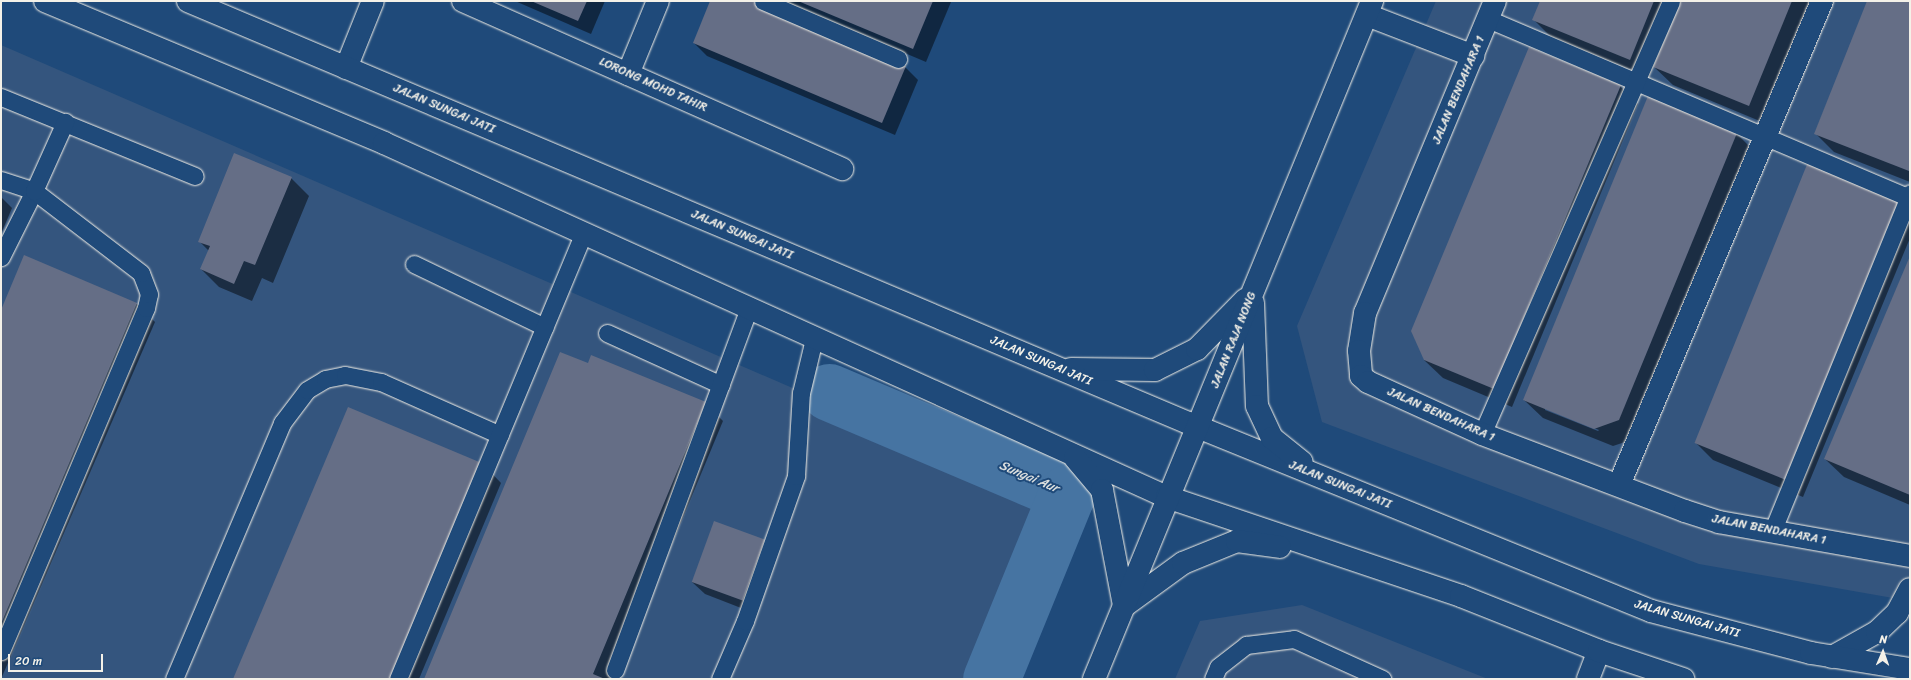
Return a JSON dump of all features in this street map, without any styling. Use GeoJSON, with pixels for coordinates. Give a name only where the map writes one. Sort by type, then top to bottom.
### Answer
{"type":"FeatureCollection","features":[{"type":"Feature","properties":{"kind":"main road"},"geometry":{"type":"LineString","coordinates":[[45,1],[384,143],[748,310],[814,338],[1167,497],[1331,554],[1461,596],[1599,651],[1683,679]]}},
{"type":"Feature","properties":{"kind":"main road","name":"JALAN SUNGAI JATI"},"geometry":{"type":"LineString","coordinates":[[188,1],[1198,427],[1651,611],[1832,657],[1910,669]]}},
{"type":"Feature","properties":{"kind":"main road"},"geometry":{"type":"LineString","coordinates":[[346,68],[373,1]]}},
{"type":"Feature","properties":{"kind":"main road","name":"LORONG MOHD TAHIR"},"geometry":{"type":"LineString","coordinates":[[463,1],[842,169]]}},
{"type":"Feature","properties":{"kind":"main road"},"geometry":{"type":"LineString","coordinates":[[628,74],[658,1]]}},
{"type":"Feature","properties":{"kind":"main road"},"geometry":{"type":"LineString","coordinates":[[1619,485],[1822,1]]}},
{"type":"Feature","properties":{"kind":"main road"},"geometry":{"type":"LineString","coordinates":[[1370,8],[1473,56]]}},
{"type":"Feature","properties":{"kind":"main road","name":"JALAN RAJA NONG"},"geometry":{"type":"LineString","coordinates":[[1094,679],[1167,497],[1198,427],[1370,8]]}},
{"type":"Feature","properties":{"kind":"main road","name":"JALAN BENDAHARA 1"},"geometry":{"type":"LineString","coordinates":[[1492,10],[1365,313],[1358,368],[1368,382],[1482,434],[1720,522],[1910,556]]}},
{"type":"Feature","properties":{"kind":"main road"},"geometry":{"type":"LineString","coordinates":[[1060,369],[1155,370],[1197,349],[1253,292]]}},
{"type":"Feature","properties":{"kind":"main road"},"geometry":{"type":"LineString","coordinates":[[1253,292],[1257,406],[1272,438],[1320,477]]}},
{"type":"Feature","properties":{"kind":"main road"},"geometry":{"type":"LineString","coordinates":[[1071,453],[1102,490],[1124,606],[1183,563],[1237,541],[1331,554]]}},
{"type":"Feature","properties":{"kind":"main road"},"geometry":{"type":"LineString","coordinates":[[1832,657],[1877,632],[1897,613],[1910,589]]}},
{"type":"Feature","properties":{"kind":"main road"},"geometry":{"type":"LineString","coordinates":[[1588,679],[1599,651]]}},
{"type":"Feature","properties":{"kind":"lane"},"geometry":{"type":"LineString","coordinates":[[763,1],[898,59]]}},
{"type":"Feature","properties":{"kind":"lane"},"geometry":{"type":"LineString","coordinates":[[1482,434],[1671,1]]}},
{"type":"Feature","properties":{"kind":"lane"},"geometry":{"type":"LineString","coordinates":[[1492,10],[1636,82],[1909,196],[1772,532]]}},
{"type":"Feature","properties":{"kind":"lane"},"geometry":{"type":"LineString","coordinates":[[1,97],[195,176]]}},
{"type":"Feature","properties":{"kind":"lane"},"geometry":{"type":"LineString","coordinates":[[1,257],[34,191],[65,122]]}},
{"type":"Feature","properties":{"kind":"lane"},"geometry":{"type":"LineString","coordinates":[[1,180],[34,191],[141,273],[148,294],[146,308],[1,651]]}},
{"type":"Feature","properties":{"kind":"lane"},"geometry":{"type":"LineString","coordinates":[[398,679],[583,234]]}},
{"type":"Feature","properties":{"kind":"lane"},"geometry":{"type":"LineString","coordinates":[[414,264],[545,327]]}},
{"type":"Feature","properties":{"kind":"lane"},"geometry":{"type":"LineString","coordinates":[[615,670],[748,310]]}},
{"type":"Feature","properties":{"kind":"lane"},"geometry":{"type":"LineString","coordinates":[[607,333],[721,385]]}},
{"type":"Feature","properties":{"kind":"lane"},"geometry":{"type":"LineString","coordinates":[[720,679],[746,621],[796,476],[801,393],[814,338]]}},
{"type":"Feature","properties":{"kind":"lane"},"geometry":{"type":"LineString","coordinates":[[174,679],[282,423],[307,390],[325,378],[345,375],[381,382],[500,435]]}},
{"type":"Feature","properties":{"kind":"lane"},"geometry":{"type":"LineString","coordinates":[[1213,679],[1218,667],[1246,645],[1294,639],[1382,679]]}},
{"type":"Feature","properties":{"kind":"shaded area"},"geometry":{"type":"Polygon","coordinates":[[[1436,1],[1910,1],[1910,601],[1699,564],[1322,422],[1297,326],[1436,1]]]}},
{"type":"Feature","properties":{"kind":"shaded area"},"geometry":{"type":"Polygon","coordinates":[[[1,45],[1051,500],[976,679],[1,679],[1,45]]]}},
{"type":"Feature","properties":{"kind":"shaded area"},"geometry":{"type":"Polygon","coordinates":[[[1302,605],[1488,679],[1175,679],[1200,621],[1302,605]]]}},
{"type":"Feature","properties":{"kind":"building"},"geometry":{"type":"Polygon","coordinates":[[[531,1],[587,1],[578,21],[531,1]]]}},
{"type":"Feature","properties":{"kind":"building"},"geometry":{"type":"Polygon","coordinates":[[[710,1],[751,1],[906,66],[882,123],[693,43],[710,1]]]}},
{"type":"Feature","properties":{"kind":"building"},"geometry":{"type":"Polygon","coordinates":[[[798,1],[933,1],[913,49],[798,1]]]}},
{"type":"Feature","properties":{"kind":"building"},"geometry":{"type":"Polygon","coordinates":[[[1540,1],[1654,1],[1630,60],[1532,20],[1540,1]]]}},
{"type":"Feature","properties":{"kind":"building"},"geometry":{"type":"Polygon","coordinates":[[[1681,1],[1792,1],[1749,106],[1653,67],[1681,1]]]}},
{"type":"Feature","properties":{"kind":"building"},"geometry":{"type":"Polygon","coordinates":[[[1867,1],[1910,1],[1909,171],[1814,134],[1867,1]]]}},
{"type":"Feature","properties":{"kind":"building"},"geometry":{"type":"Polygon","coordinates":[[[1529,47],[1621,85],[1494,389],[1424,360],[1411,331],[1529,47]]]}},
{"type":"Feature","properties":{"kind":"building"},"geometry":{"type":"Polygon","coordinates":[[[1648,96],[1737,133],[1619,420],[1594,429],[1523,400],[1648,96]]]}},
{"type":"Feature","properties":{"kind":"building"},"geometry":{"type":"Polygon","coordinates":[[[234,153],[292,177],[255,265],[244,261],[234,284],[200,269],[210,246],[198,242],[234,153]]]}},
{"type":"Feature","properties":{"kind":"building"},"geometry":{"type":"Polygon","coordinates":[[[1808,162],[1901,199],[1787,480],[1694,443],[1808,162]]]}},
{"type":"Feature","properties":{"kind":"building"},"geometry":{"type":"Polygon","coordinates":[[[24,255],[137,303],[1,624],[1,310],[24,255]]]}},
{"type":"Feature","properties":{"kind":"building"},"geometry":{"type":"Polygon","coordinates":[[[1910,256],[1910,495],[1824,459],[1910,256]]]}},
{"type":"Feature","properties":{"kind":"building"},"geometry":{"type":"Polygon","coordinates":[[[560,352],[588,363],[591,355],[706,402],[593,674],[605,679],[424,679],[560,352]]]}},
{"type":"Feature","properties":{"kind":"building"},"geometry":{"type":"Polygon","coordinates":[[[348,407],[484,464],[393,679],[233,679],[348,407]]]}},
{"type":"Feature","properties":{"kind":"building"},"geometry":{"type":"Polygon","coordinates":[[[714,521],[765,539],[743,601],[692,582],[714,521]]]}},
{"type":"Feature","properties":{"kind":"waterway","name":"Sungai Aur"},"geometry":{"type":"LineString","coordinates":[[829,392],[1067,493],[991,679]]}}]}
